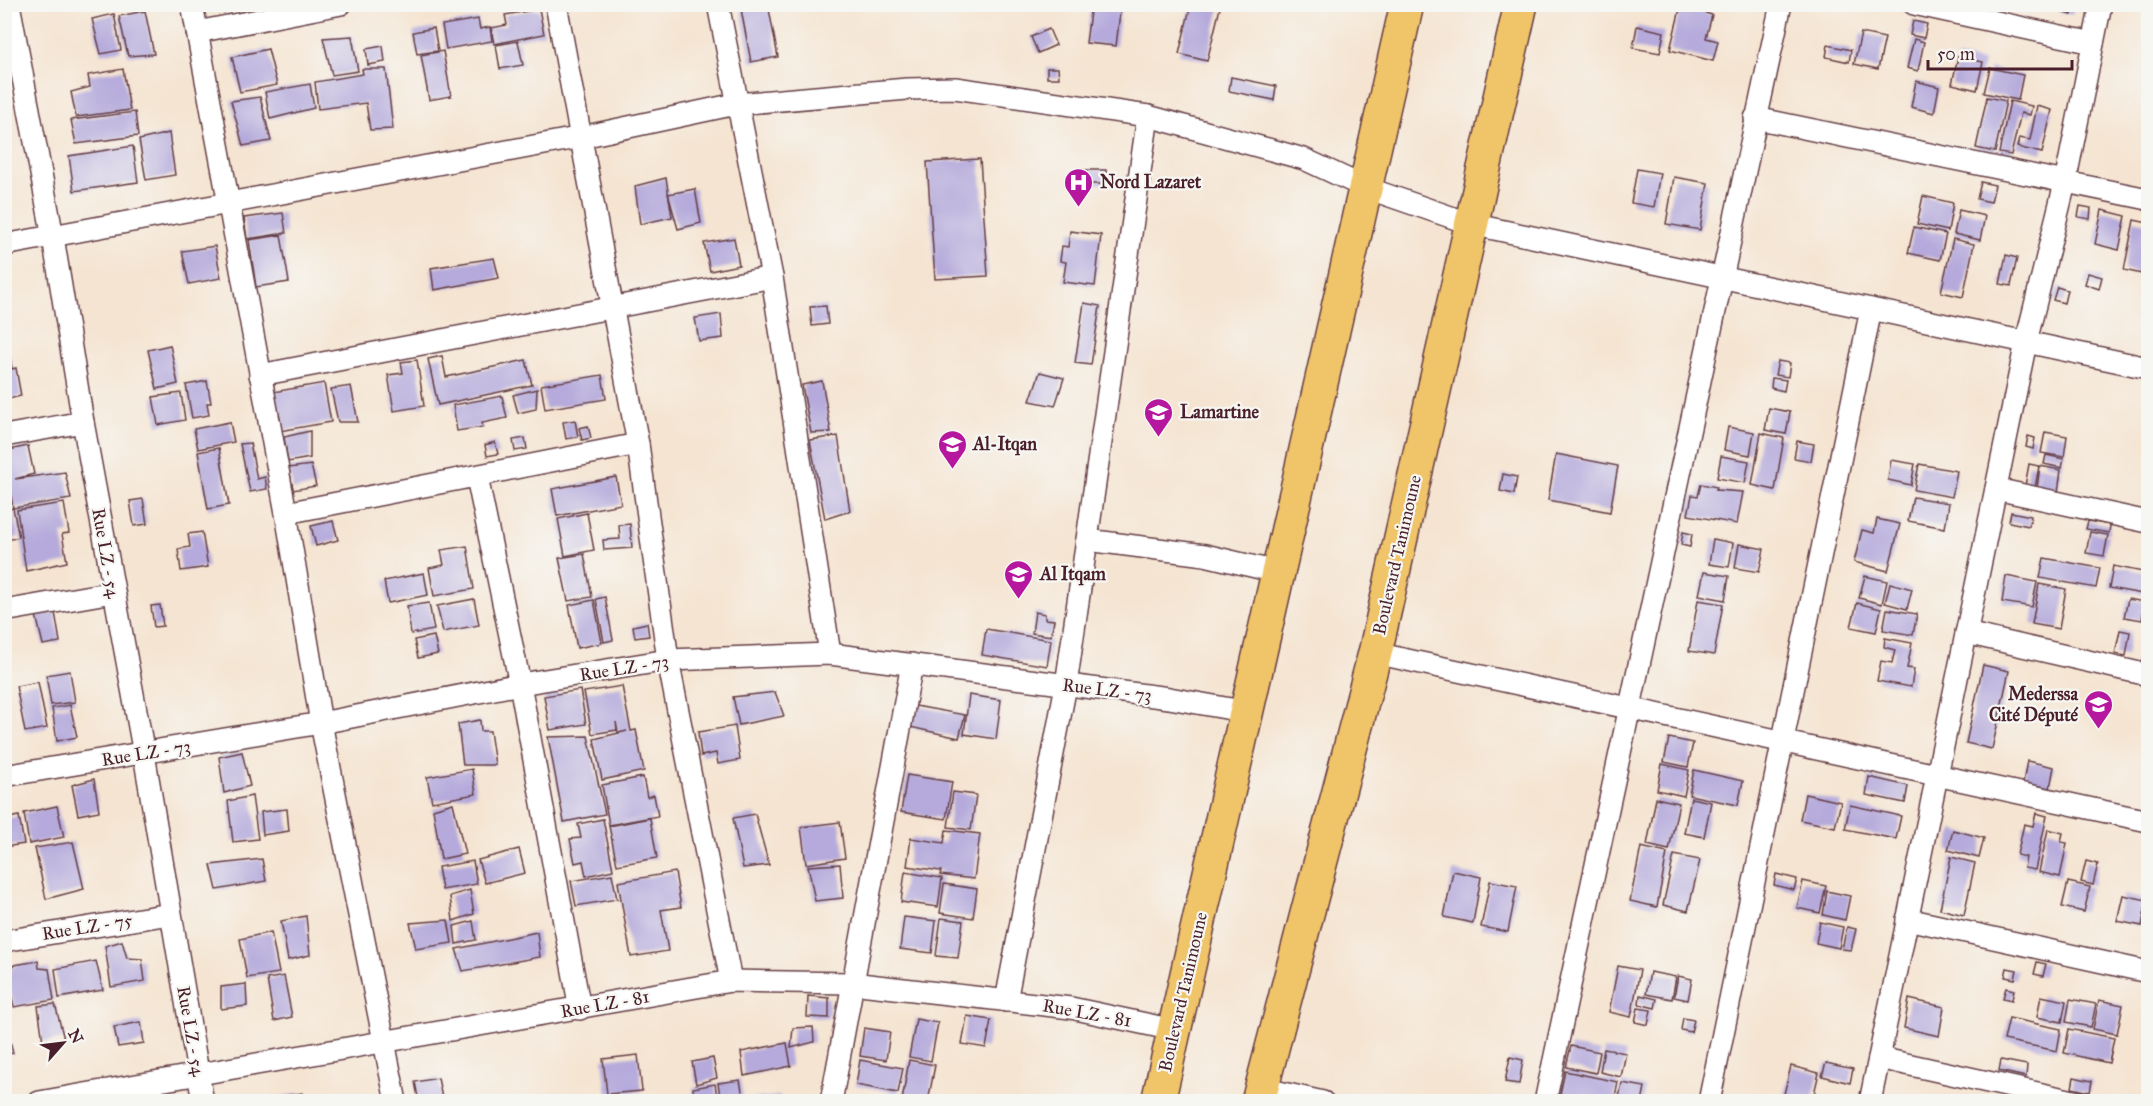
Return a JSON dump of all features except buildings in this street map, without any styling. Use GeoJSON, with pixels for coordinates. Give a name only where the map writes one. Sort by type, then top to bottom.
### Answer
{"type":"FeatureCollection","features":[{"type":"Feature","properties":{"kind":"main road","name":"Boulevard Tanimoune"},"geometry":{"type":"LineString","coordinates":[[1158,1101],[1407,4]]}},
{"type":"Feature","properties":{"kind":"main road","name":"Boulevard Tanimoune"},"geometry":{"type":"LineString","coordinates":[[1260,1095],[1375,653],[1521,4]]}},
{"type":"Feature","properties":{"kind":"street","name":"Rue LZ - 54"},"geometry":{"type":"LineString","coordinates":[[9,4],[9,33],[54,237],[83,422],[144,754],[203,1101]]}},
{"type":"Feature","properties":{"kind":"street"},"geometry":{"type":"LineString","coordinates":[[192,4],[286,513],[321,723],[396,1101]]}},
{"type":"Feature","properties":{"kind":"street"},"geometry":{"type":"LineString","coordinates":[[197,32],[340,4]]}},
{"type":"Feature","properties":{"kind":"street"},"geometry":{"type":"LineString","coordinates":[[556,4],[638,444],[668,660],[731,981]]}},
{"type":"Feature","properties":{"kind":"street"},"geometry":{"type":"LineString","coordinates":[[718,4],[772,277],[830,654]]}},
{"type":"Feature","properties":{"kind":"street"},"geometry":{"type":"LineString","coordinates":[[1545,1101],[1724,278],[1755,118],[1781,4]]}},
{"type":"Feature","properties":{"kind":"street"},"geometry":{"type":"LineString","coordinates":[[1914,4],[2093,43]]}},
{"type":"Feature","properties":{"kind":"street"},"geometry":{"type":"LineString","coordinates":[[1870,1101],[2026,342],[2065,183],[2101,4]]}},
{"type":"Feature","properties":{"kind":"street"},"geometry":{"type":"LineString","coordinates":[[4,245],[582,137],[736,104],[906,89],[955,88],[1148,116],[1304,159],[1364,187],[1471,224],[2148,368]]}},
{"type":"Feature","properties":{"kind":"street"},"geometry":{"type":"LineString","coordinates":[[1006,1001],[1066,685],[1148,116]]}},
{"type":"Feature","properties":{"kind":"street"},"geometry":{"type":"LineString","coordinates":[[1755,118],[2148,199]]}},
{"type":"Feature","properties":{"kind":"street"},"geometry":{"type":"LineString","coordinates":[[260,375],[772,277]]}},
{"type":"Feature","properties":{"kind":"street"},"geometry":{"type":"LineString","coordinates":[[1709,1101],[1871,309]]}},
{"type":"Feature","properties":{"kind":"street"},"geometry":{"type":"LineString","coordinates":[[4,436],[83,422]]}},
{"type":"Feature","properties":{"kind":"street"},"geometry":{"type":"LineString","coordinates":[[286,513],[638,444]]}},
{"type":"Feature","properties":{"kind":"street"},"geometry":{"type":"LineString","coordinates":[[477,477],[520,684],[580,1009]]}},
{"type":"Feature","properties":{"kind":"street"},"geometry":{"type":"LineString","coordinates":[[1996,489],[2148,522]]}},
{"type":"Feature","properties":{"kind":"street"},"geometry":{"type":"LineString","coordinates":[[1087,540],[1205,555],[1277,572]]}},
{"type":"Feature","properties":{"kind":"street"},"geometry":{"type":"LineString","coordinates":[[4,611],[113,592]]}},
{"type":"Feature","properties":{"kind":"street"},"geometry":{"type":"LineString","coordinates":[[1966,633],[2148,675]]}},
{"type":"Feature","properties":{"kind":"street"},"geometry":{"type":"LineString","coordinates":[[1375,653],[2148,821]]}},
{"type":"Feature","properties":{"kind":"street","name":"Rue LZ - 73"},"geometry":{"type":"LineString","coordinates":[[4,776],[144,754],[321,723],[520,684],[668,660],[830,654],[1169,698],[1248,712]]}},
{"type":"Feature","properties":{"kind":"street"},"geometry":{"type":"LineString","coordinates":[[831,1101],[851,983],[912,664]]}},
{"type":"Feature","properties":{"kind":"street","name":"Rue LZ - 75"},"geometry":{"type":"LineString","coordinates":[[4,941],[170,914]]}},
{"type":"Feature","properties":{"kind":"street"},"geometry":{"type":"LineString","coordinates":[[1907,919],[2148,972]]}},
{"type":"Feature","properties":{"kind":"street","name":"Rue LZ - 81"},"geometry":{"type":"LineString","coordinates":[[39,1101],[199,1076],[731,981],[851,983],[1071,1008],[1174,1030]]}},
{"type":"Feature","properties":{"kind":"street"},"geometry":{"type":"LineString","coordinates":[[1879,1059],[2078,1101]]}},
{"type":"Feature","properties":{"kind":"street"},"geometry":{"type":"LineString","coordinates":[[1260,1095],[1323,1101]]}},
{"type":"Feature","properties":{"kind":"place","name":"Nord Lazaret"},"geometry":{"type":"Point","coordinates":[1079,208]}},
{"type":"Feature","properties":{"kind":"place","name":"Lamartine"},"geometry":{"type":"Point","coordinates":[1159,438]}},
{"type":"Feature","properties":{"kind":"place","name":"Al-Itqan"},"geometry":{"type":"Point","coordinates":[952,470]}},
{"type":"Feature","properties":{"kind":"place","name":"Al Itqam"},"geometry":{"type":"Point","coordinates":[1019,600]}},
{"type":"Feature","properties":{"kind":"place","name":"Mederssa Cité Député"},"geometry":{"type":"Point","coordinates":[2099,730]}}]}
